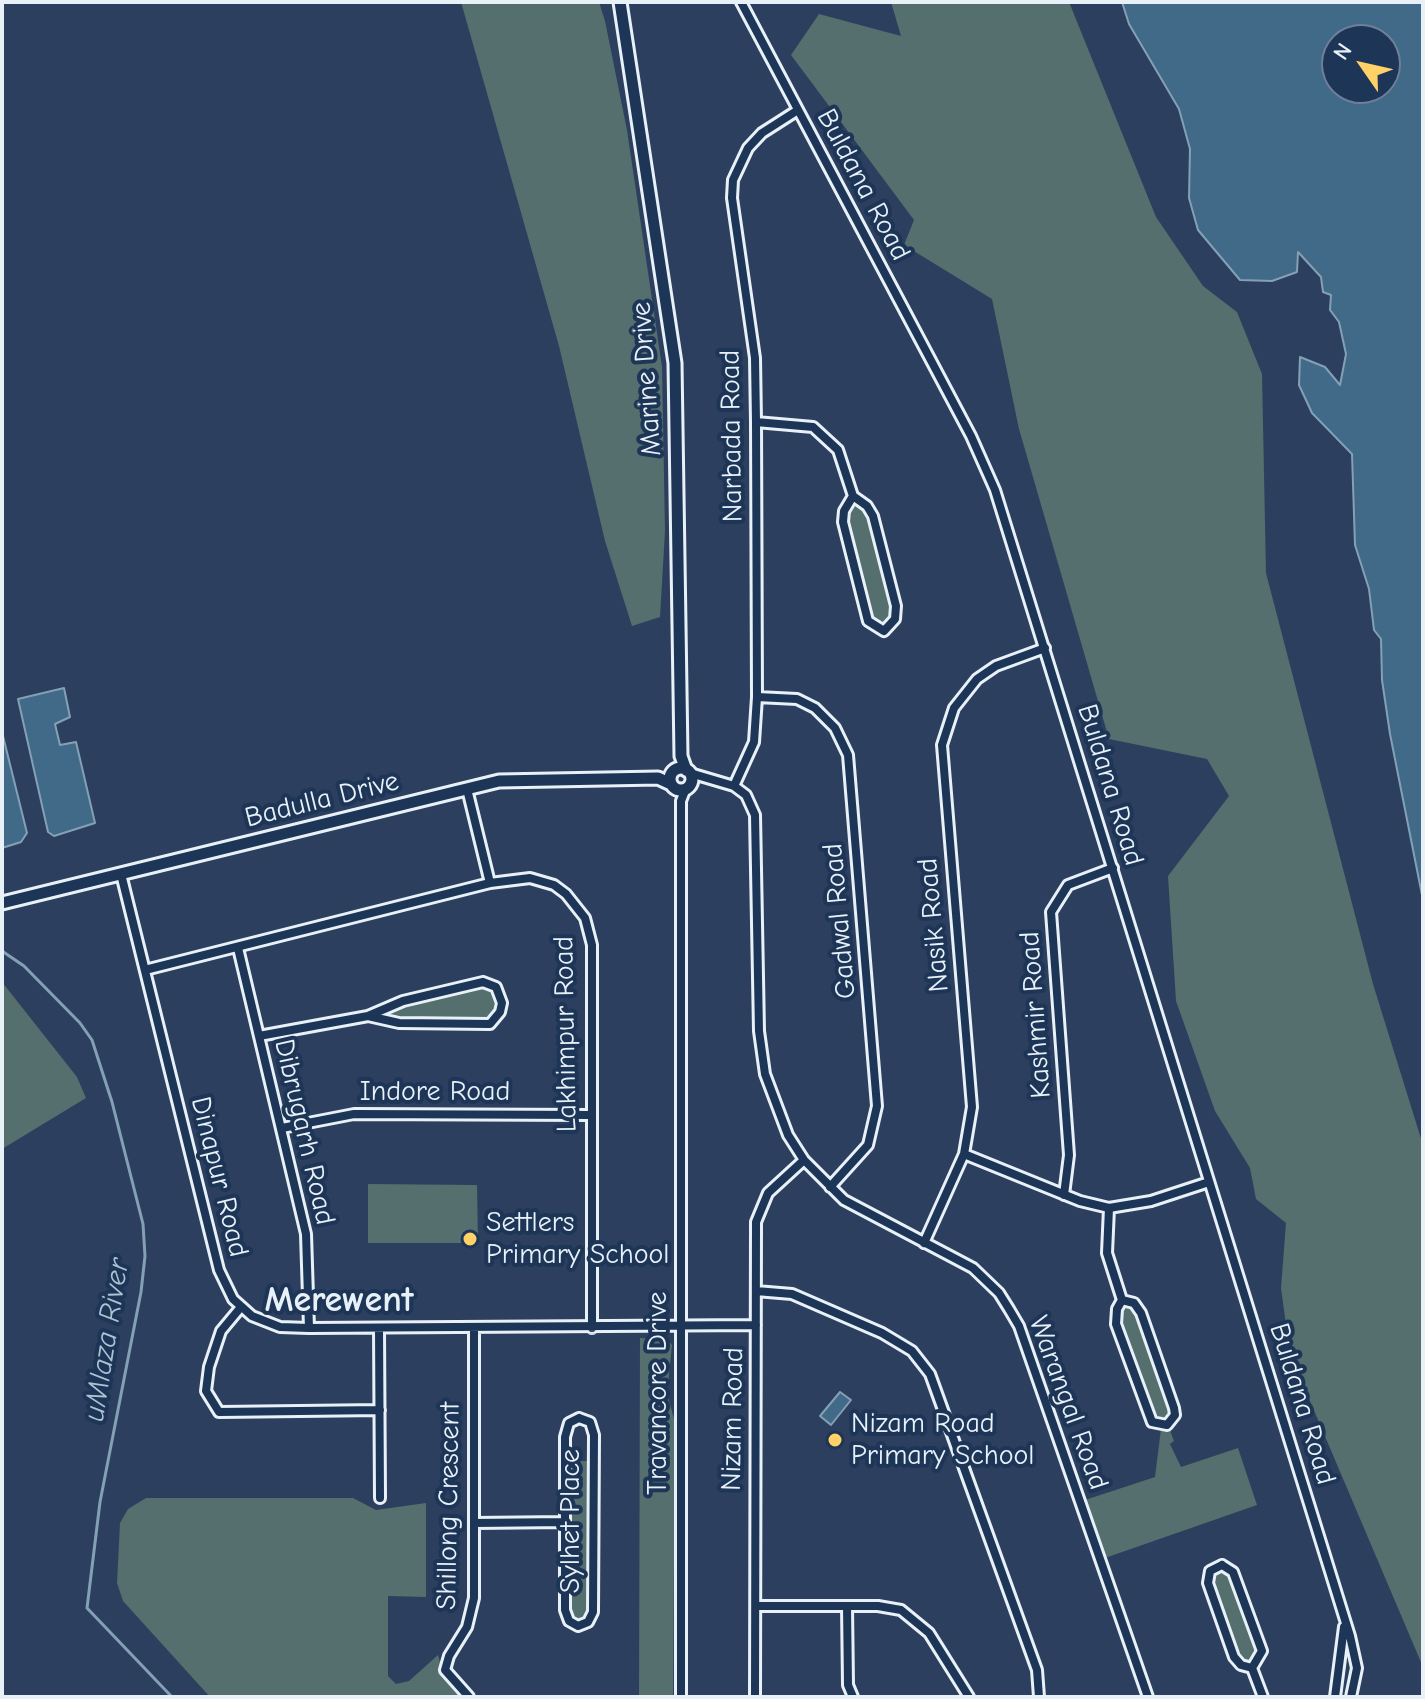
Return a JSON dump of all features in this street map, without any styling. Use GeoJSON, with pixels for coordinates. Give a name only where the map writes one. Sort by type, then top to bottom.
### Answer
{"type":"FeatureCollection","features":[{"type":"Feature","properties":{"kind":"street","name":"Marine Drive"},"geometry":{"type":"LineString","coordinates":[[620,2],[675,363],[680,779]]}},
{"type":"Feature","properties":{"kind":"street","name":"Buldana Road"},"geometry":{"type":"LineString","coordinates":[[741,2],[971,436],[995,490],[1344,1620],[1357,1668],[1351,1697]]}},
{"type":"Feature","properties":{"kind":"street","name":"Narbada Road"},"geometry":{"type":"LineString","coordinates":[[734,786],[754,742],[757,697],[755,358],[732,198],[733,180],[748,148],[762,133],[798,110]]}},
{"type":"Feature","properties":{"kind":"street"},"geometry":{"type":"LineString","coordinates":[[756,422],[801,424],[821,433],[838,450],[853,496],[867,506],[873,516],[896,606],[895,619],[884,631],[868,621],[843,522],[844,511],[853,496]]}},
{"type":"Feature","properties":{"kind":"street","name":"Nasik Road"},"geometry":{"type":"LineString","coordinates":[[924,1243],[964,1154],[972,1107],[942,745],[954,708],[977,679],[996,666],[1045,648]]}},
{"type":"Feature","properties":{"kind":"street","name":"Gadwal Road"},"geometry":{"type":"LineString","coordinates":[[757,697],[797,699],[815,708],[835,728],[848,755],[877,1106],[868,1145],[830,1187]]}},
{"type":"Feature","properties":{"kind":"street","name":"Badulla Drive"},"geometry":{"type":"LineString","coordinates":[[2,903],[467,789],[524,778],[680,779]]}},
{"type":"Feature","properties":{"kind":"street"},"geometry":{"type":"LineString","coordinates":[[680,779],[734,786]]}},
{"type":"Feature","properties":{"kind":"street","name":"Travancore Drive"},"geometry":{"type":"LineString","coordinates":[[680,779],[681,1697]]}},
{"type":"Feature","properties":{"kind":"street","name":"Warangal Road"},"geometry":{"type":"LineString","coordinates":[[734,786],[752,804],[756,827],[757,998],[762,1056],[779,1116],[804,1160],[830,1187],[860,1211],[960,1259],[988,1280],[1019,1326],[1148,1697]]}},
{"type":"Feature","properties":{"kind":"street"},"geometry":{"type":"LineString","coordinates":[[467,789],[490,883]]}},
{"type":"Feature","properties":{"kind":"street","name":"Kashmir Road"},"geometry":{"type":"LineString","coordinates":[[1064,1195],[1069,1155],[1051,912],[1068,885],[1113,868]]}},
{"type":"Feature","properties":{"kind":"street","name":"Dinapur Road"},"geometry":{"type":"LineString","coordinates":[[121,874],[219,1270],[225,1287],[241,1307]]}},
{"type":"Feature","properties":{"kind":"street","name":"Lakhimpur Road"},"geometry":{"type":"LineString","coordinates":[[145,970],[490,883],[530,878],[554,885],[577,905],[585,918],[592,945],[592,1328]]}},
{"type":"Feature","properties":{"kind":"street","name":"Dibrugarh Road"},"geometry":{"type":"LineString","coordinates":[[238,948],[306,1234],[309,1328]]}},
{"type":"Feature","properties":{"kind":"street"},"geometry":{"type":"LineString","coordinates":[[259,1036],[368,1016],[403,1001],[483,982],[496,987],[502,1003],[495,1021],[484,1024],[399,1023],[368,1016]]}},
{"type":"Feature","properties":{"kind":"street","name":"Indore Road"},"geometry":{"type":"LineString","coordinates":[[282,1128],[354,1114],[590,1115]]}},
{"type":"Feature","properties":{"kind":"street"},"geometry":{"type":"LineString","coordinates":[[964,1154],[1064,1195],[1109,1208],[1151,1201],[1209,1182]]}},
{"type":"Feature","properties":{"kind":"street","name":"Nizam Road"},"geometry":{"type":"LineString","coordinates":[[755,1697],[756,1222],[760,1206],[777,1183],[804,1160]]}},
{"type":"Feature","properties":{"kind":"street"},"geometry":{"type":"LineString","coordinates":[[1109,1208],[1107,1253],[1122,1300],[1138,1308],[1150,1339],[1174,1408],[1172,1420],[1167,1425],[1152,1422],[1144,1402],[1116,1324],[1117,1309],[1122,1300]]}},
{"type":"Feature","properties":{"kind":"street"},"geometry":{"type":"LineString","coordinates":[[756,1291],[792,1294],[882,1333],[912,1351],[930,1374],[1037,1670],[1039,1697]]}},
{"type":"Feature","properties":{"kind":"street"},"geometry":{"type":"LineString","coordinates":[[380,1410],[219,1412],[206,1391],[209,1367],[221,1331],[241,1307],[252,1316],[280,1327],[756,1325]]}},
{"type":"Feature","properties":{"kind":"street"},"geometry":{"type":"LineString","coordinates":[[379,1328],[380,1498]]}},
{"type":"Feature","properties":{"kind":"street","name":"Shillong Crescent"},"geometry":{"type":"LineString","coordinates":[[469,1697],[449,1677],[446,1663],[472,1614],[474,1328]]}},
{"type":"Feature","properties":{"kind":"street","name":"Sylhet Place"},"geometry":{"type":"LineString","coordinates":[[585,1418],[593,1427],[594,1435],[593,1612],[588,1622],[578,1626],[566,1616],[565,1522],[565,1437],[569,1423],[585,1418]]}},
{"type":"Feature","properties":{"kind":"street","name":"Sylhet Place"},"geometry":{"type":"LineString","coordinates":[[474,1523],[565,1522]]}},
{"type":"Feature","properties":{"kind":"street"},"geometry":{"type":"LineString","coordinates":[[1222,1565],[1233,1572],[1262,1651],[1252,1668],[1241,1665],[1234,1657],[1208,1583],[1210,1571],[1216,1566],[1222,1565]]}},
{"type":"Feature","properties":{"kind":"street"},"geometry":{"type":"LineString","coordinates":[[756,1606],[892,1607],[910,1615],[929,1633],[969,1697]]}},
{"type":"Feature","properties":{"kind":"street"},"geometry":{"type":"LineString","coordinates":[[847,1606],[848,1685],[853,1697]]}},
{"type":"Feature","properties":{"kind":"street","name":"Buldana Road"},"geometry":{"type":"LineString","coordinates":[[1335,1697],[1344,1620]]}},
{"type":"Feature","properties":{"kind":"street"},"geometry":{"type":"LineString","coordinates":[[1252,1668],[1263,1697]]}},
{"type":"Feature","properties":{"kind":"green space"},"geometry":{"type":"Polygon","coordinates":[[[461,2],[599,2],[605,21],[627,130],[662,367],[665,531],[660,617],[632,626],[605,541],[559,346],[461,2]]]}},
{"type":"Feature","properties":{"kind":"green space"},"geometry":{"type":"Polygon","coordinates":[[[891,2],[1069,2],[1156,217],[1203,286],[1237,312],[1262,374],[1266,573],[1373,984],[1423,1145],[1423,1667],[1290,1354],[1281,1288],[1286,1223],[1256,1199],[1250,1168],[1215,1111],[1176,1001],[1168,876],[1229,796],[1207,759],[1109,739],[1019,429],[992,299],[904,245],[914,220],[791,55],[819,14],[901,36],[891,2]]]}},
{"type":"Feature","properties":{"kind":"green space"},"geometry":{"type":"Polygon","coordinates":[[[857,503],[872,517],[895,618],[882,628],[871,622],[846,517],[849,508],[857,503]]]}},
{"type":"Feature","properties":{"kind":"green space"},"geometry":{"type":"Polygon","coordinates":[[[2,982],[77,1077],[86,1098],[2,1149],[2,982]]]}},
{"type":"Feature","properties":{"kind":"green space"},"geometry":{"type":"Polygon","coordinates":[[[482,986],[493,989],[498,997],[496,1011],[483,1019],[394,1019],[388,1014],[397,1006],[482,986]]]}},
{"type":"Feature","properties":{"kind":"green space"},"geometry":{"type":"Polygon","coordinates":[[[368,1184],[477,1185],[478,1243],[368,1243],[368,1184]]]}},
{"type":"Feature","properties":{"kind":"green space"},"geometry":{"type":"Polygon","coordinates":[[[1130,1305],[1136,1310],[1173,1414],[1167,1423],[1154,1419],[1121,1328],[1119,1313],[1130,1305]]]}},
{"type":"Feature","properties":{"kind":"green space"},"geometry":{"type":"Polygon","coordinates":[[[640,1338],[668,1340],[672,1345],[667,1394],[675,1422],[673,1697],[639,1697],[640,1338]]]}},
{"type":"Feature","properties":{"kind":"green space"},"geometry":{"type":"Polygon","coordinates":[[[1169,1428],[1174,1441],[1170,1444],[1181,1467],[1238,1448],[1257,1505],[1105,1558],[1085,1500],[1155,1477],[1161,1429],[1169,1428]]]}},
{"type":"Feature","properties":{"kind":"green space"},"geometry":{"type":"Polygon","coordinates":[[[569,1461],[590,1461],[591,1588],[589,1616],[581,1622],[570,1614],[569,1461]]]}},
{"type":"Feature","properties":{"kind":"green space"},"geometry":{"type":"Polygon","coordinates":[[[146,1498],[353,1498],[376,1510],[426,1503],[426,1597],[388,1596],[388,1676],[396,1684],[409,1681],[438,1655],[445,1680],[462,1697],[210,1697],[123,1601],[117,1583],[120,1523],[128,1509],[146,1498]]]}},
{"type":"Feature","properties":{"kind":"green space"},"geometry":{"type":"Polygon","coordinates":[[[1216,1569],[1228,1570],[1258,1651],[1250,1664],[1239,1660],[1210,1578],[1216,1569]]]}},
{"type":"Feature","properties":{"kind":"water"},"geometry":{"type":"Polygon","coordinates":[[[1122,2],[1423,2],[1423,900],[1390,734],[1382,680],[1381,639],[1374,630],[1369,589],[1355,545],[1352,454],[1312,413],[1299,385],[1300,357],[1325,367],[1340,385],[1346,354],[1339,322],[1330,310],[1331,295],[1323,292],[1321,277],[1298,252],[1297,272],[1272,281],[1240,280],[1198,230],[1189,198],[1190,149],[1179,109],[1129,24],[1122,2]]]}},
{"type":"Feature","properties":{"kind":"water"},"geometry":{"type":"Polygon","coordinates":[[[64,688],[70,717],[55,724],[60,745],[76,742],[95,823],[54,836],[48,832],[18,699],[64,688]]]}},
{"type":"Feature","properties":{"kind":"water"},"geometry":{"type":"Polygon","coordinates":[[[2,732],[27,833],[21,842],[2,848],[2,732]]]}},
{"type":"Feature","properties":{"kind":"water"},"geometry":{"type":"Polygon","coordinates":[[[840,1392],[851,1400],[831,1425],[820,1416],[840,1392]]]}},
{"type":"Feature","properties":{"kind":"waterway","name":"uMlaza River"},"geometry":{"type":"LineString","coordinates":[[2,951],[24,966],[80,1023],[92,1040],[112,1102],[143,1224],[145,1256],[141,1292],[100,1502],[87,1608],[172,1697]]}},
{"type":"Feature","properties":{"kind":"place","name":"Settlers Primary School"},"geometry":{"type":"Point","coordinates":[470,1239]}},
{"type":"Feature","properties":{"kind":"place","name":"Nizam Road Primary School"},"geometry":{"type":"Point","coordinates":[835,1440]}},
{"type":"Feature","properties":{"kind":"district","name":"Merewent"},"geometry":{"type":"Point","coordinates":[339,1301]}}]}
